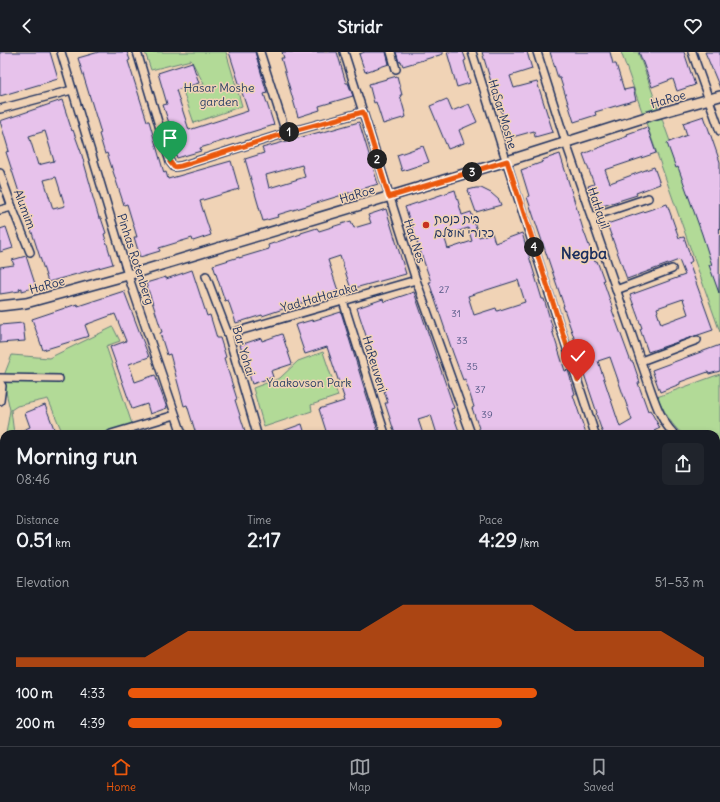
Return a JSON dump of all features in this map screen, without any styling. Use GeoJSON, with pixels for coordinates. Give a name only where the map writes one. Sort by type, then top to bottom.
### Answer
{"type":"FeatureCollection","features":[{"type":"Feature","properties":{"kind":"street","name":"Pinhas Rotenberg"},"geometry":{"type":"LineString","coordinates":[[60,52],[128,275],[181,430]]}},
{"type":"Feature","properties":{"kind":"street"},"geometry":{"type":"LineString","coordinates":[[137,52],[170,162],[174,167],[286,133],[363,112]]}},
{"type":"Feature","properties":{"kind":"street"},"geometry":{"type":"LineString","coordinates":[[260,52],[286,133]]}},
{"type":"Feature","properties":{"kind":"street","name":"Had Nes"},"geometry":{"type":"LineString","coordinates":[[344,52],[416,280],[470,430]]}},
{"type":"Feature","properties":{"kind":"street"},"geometry":{"type":"LineString","coordinates":[[391,52],[396,69]]}},
{"type":"Feature","properties":{"kind":"street","name":"HaSar Moshe"},"geometry":{"type":"LineString","coordinates":[[472,52],[594,430]]}},
{"type":"Feature","properties":{"kind":"street","name":"HaHayil"},"geometry":{"type":"LineString","coordinates":[[537,52],[616,290],[660,413],[670,430]]}},
{"type":"Feature","properties":{"kind":"street"},"geometry":{"type":"LineString","coordinates":[[692,52],[720,131]]}},
{"type":"Feature","properties":{"kind":"street"},"geometry":{"type":"LineString","coordinates":[[0,109],[72,90]]}},
{"type":"Feature","properties":{"kind":"street","name":"HaRoe"},"geometry":{"type":"LineString","coordinates":[[0,306],[26,303],[128,275],[389,197],[646,117],[720,96]]}},
{"type":"Feature","properties":{"kind":"street","name":"Alumim"},"geometry":{"type":"LineString","coordinates":[[0,173],[30,252]]}},
{"type":"Feature","properties":{"kind":"street"},"geometry":{"type":"LineString","coordinates":[[591,217],[648,198]]}},
{"type":"Feature","properties":{"kind":"street"},"geometry":{"type":"LineString","coordinates":[[0,210],[12,207]]}},
{"type":"Feature","properties":{"kind":"street"},"geometry":{"type":"LineString","coordinates":[[616,290],[672,269]]}},
{"type":"Feature","properties":{"kind":"street","name":"Bar Yohai"},"geometry":{"type":"LineString","coordinates":[[206,276],[228,334],[256,430]]}},
{"type":"Feature","properties":{"kind":"street","name":"Yad HaHazaka"},"geometry":{"type":"LineString","coordinates":[[228,334],[416,280]]}},
{"type":"Feature","properties":{"kind":"street","name":"HaReuveni"},"geometry":{"type":"LineString","coordinates":[[344,301],[384,430]]}},
{"type":"Feature","properties":{"kind":"street"},"geometry":{"type":"LineString","coordinates":[[641,361],[697,340]]}},
{"type":"Feature","properties":{"kind":"street"},"geometry":{"type":"LineString","coordinates":[[0,378],[59,380]]}},
{"type":"Feature","properties":{"kind":"street"},"geometry":{"type":"LineString","coordinates":[[0,383],[2,386],[0,401]]}},
{"type":"Feature","properties":{"kind":"street"},"geometry":{"type":"LineString","coordinates":[[124,430],[175,415]]}},
{"type":"Feature","properties":{"kind":"green space","name":"Hasar Moshe garden"},"geometry":{"type":"Polygon","coordinates":[[[145,52],[226,52],[242,106],[194,123],[183,91],[204,84],[191,60],[151,70],[145,52]]]}},
{"type":"Feature","properties":{"kind":"green space"},"geometry":{"type":"Polygon","coordinates":[[[621,52],[638,52],[720,281],[720,332],[621,52]]]}},
{"type":"Feature","properties":{"kind":"green space"},"geometry":{"type":"Polygon","coordinates":[[[113,327],[120,341],[106,346],[132,424],[112,430],[61,430],[48,399],[17,406],[11,410],[14,430],[7,430],[10,410],[3,378],[12,355],[49,358],[113,327]]]}},
{"type":"Feature","properties":{"kind":"green space","name":"Yaakovson Park"},"geometry":{"type":"Polygon","coordinates":[[[323,352],[338,396],[311,405],[312,411],[264,427],[253,388],[280,378],[298,361],[323,352]]]}},
{"type":"Feature","properties":{"kind":"green space"},"geometry":{"type":"Polygon","coordinates":[[[720,374],[720,430],[678,430],[668,418],[657,397],[720,374]]]}},
{"type":"Feature","properties":{"kind":"building"},"geometry":{"type":"Polygon","coordinates":[[[0,52],[50,52],[58,79],[0,96],[0,52]]]}},
{"type":"Feature","properties":{"kind":"building"},"geometry":{"type":"Polygon","coordinates":[[[99,52],[127,52],[130,60],[128,61],[147,121],[149,121],[164,173],[166,172],[168,179],[231,161],[239,189],[200,201],[211,235],[193,241],[192,238],[159,248],[160,251],[140,257],[134,237],[137,237],[127,204],[124,205],[107,153],[105,154],[99,134],[101,133],[78,58],[99,52]]]}},
{"type":"Feature","properties":{"kind":"building"},"geometry":{"type":"Polygon","coordinates":[[[229,52],[255,52],[267,93],[264,94],[274,125],[200,148],[201,151],[177,158],[170,136],[173,135],[163,105],[167,104],[158,73],[192,62],[199,83],[176,90],[189,130],[248,111],[229,52]]]}},
{"type":"Feature","properties":{"kind":"building"},"geometry":{"type":"Polygon","coordinates":[[[282,52],[337,52],[346,83],[348,83],[353,96],[319,106],[320,110],[298,117],[281,58],[284,58],[282,52]]]}},
{"type":"Feature","properties":{"kind":"building"},"geometry":{"type":"Polygon","coordinates":[[[365,52],[386,52],[389,64],[365,72],[359,54],[365,52]]]}},
{"type":"Feature","properties":{"kind":"building"},"geometry":{"type":"Polygon","coordinates":[[[396,52],[443,52],[443,54],[403,66],[401,61],[399,62],[396,52]]]}},
{"type":"Feature","properties":{"kind":"building"},"geometry":{"type":"Polygon","coordinates":[[[447,52],[463,52],[470,83],[457,87],[447,52]]]}},
{"type":"Feature","properties":{"kind":"building"},"geometry":{"type":"Polygon","coordinates":[[[482,52],[527,52],[532,69],[510,76],[514,88],[537,82],[553,132],[535,137],[534,131],[509,138],[494,85],[492,85],[482,52]]]}},
{"type":"Feature","properties":{"kind":"building"},"geometry":{"type":"Polygon","coordinates":[[[550,52],[610,52],[613,64],[616,64],[624,90],[633,88],[636,100],[595,112],[596,115],[574,122],[550,52]]]}},
{"type":"Feature","properties":{"kind":"building"},"geometry":{"type":"Polygon","coordinates":[[[639,52],[684,52],[695,85],[677,91],[673,79],[652,87],[639,52]]]}},
{"type":"Feature","properties":{"kind":"building"},"geometry":{"type":"Polygon","coordinates":[[[705,52],[720,52],[720,88],[705,52]]]}},
{"type":"Feature","properties":{"kind":"building"},"geometry":{"type":"Polygon","coordinates":[[[397,76],[406,117],[383,124],[376,102],[374,103],[369,84],[397,76]]]}},
{"type":"Feature","properties":{"kind":"building"},"geometry":{"type":"Polygon","coordinates":[[[447,99],[452,111],[469,104],[477,122],[459,130],[464,143],[448,149],[430,106],[447,99]]]}},
{"type":"Feature","properties":{"kind":"building"},"geometry":{"type":"Polygon","coordinates":[[[62,100],[72,131],[73,130],[81,152],[99,218],[101,218],[106,233],[104,234],[113,264],[48,282],[6,152],[9,151],[0,121],[62,100]],[[45,131],[29,136],[38,165],[54,161],[45,131]],[[56,177],[44,180],[53,209],[65,206],[56,177]]]}},
{"type":"Feature","properties":{"kind":"building"},"geometry":{"type":"Polygon","coordinates":[[[704,116],[720,162],[719,293],[709,265],[712,265],[702,234],[678,167],[676,168],[667,143],[687,135],[683,123],[704,116]]]}},
{"type":"Feature","properties":{"kind":"building"},"geometry":{"type":"Polygon","coordinates":[[[359,122],[378,184],[277,215],[278,217],[263,221],[245,159],[264,153],[262,148],[359,122]],[[302,165],[266,175],[269,188],[305,177],[302,165]]]}},
{"type":"Feature","properties":{"kind":"building"},"geometry":{"type":"Polygon","coordinates":[[[647,127],[656,153],[605,170],[610,183],[654,167],[660,184],[636,193],[637,195],[596,208],[588,186],[594,184],[583,154],[628,136],[627,134],[647,127]]]}},
{"type":"Feature","properties":{"kind":"building"},"geometry":{"type":"Polygon","coordinates":[[[423,146],[429,162],[402,171],[397,155],[423,146]]]}},
{"type":"Feature","properties":{"kind":"building"},"geometry":{"type":"Polygon","coordinates":[[[560,154],[583,229],[595,262],[597,261],[604,280],[613,309],[612,310],[631,362],[633,362],[640,383],[638,383],[648,411],[650,410],[660,428],[656,430],[602,430],[579,359],[581,358],[527,197],[529,196],[521,170],[543,162],[542,160],[560,154]],[[610,357],[598,361],[620,427],[632,420],[610,357]]]}},
{"type":"Feature","properties":{"kind":"building"},"geometry":{"type":"Polygon","coordinates":[[[481,188],[491,193],[499,200],[501,205],[476,212],[468,190],[481,188]]]}},
{"type":"Feature","properties":{"kind":"building"},"geometry":{"type":"Polygon","coordinates":[[[455,190],[462,215],[471,212],[479,237],[492,233],[495,243],[522,233],[542,299],[544,299],[565,371],[568,370],[575,394],[573,395],[585,430],[480,430],[472,408],[474,407],[465,379],[463,380],[453,353],[429,282],[431,282],[405,207],[455,190]],[[468,228],[444,236],[448,249],[472,241],[468,228]],[[518,280],[468,296],[474,315],[496,308],[497,311],[525,302],[518,280]]]}},
{"type":"Feature","properties":{"kind":"building"},"geometry":{"type":"Polygon","coordinates":[[[667,204],[679,238],[684,237],[692,261],[689,263],[713,330],[648,352],[640,329],[642,328],[630,295],[685,275],[679,260],[627,279],[607,224],[667,204]],[[683,299],[657,308],[661,324],[688,314],[683,299]]]}},
{"type":"Feature","properties":{"kind":"building"},"geometry":{"type":"Polygon","coordinates":[[[386,209],[406,274],[351,289],[340,256],[328,260],[338,291],[236,323],[228,300],[225,301],[213,265],[269,249],[268,245],[317,228],[319,231],[351,221],[354,228],[371,223],[368,215],[386,209]]]}},
{"type":"Feature","properties":{"kind":"building"},"geometry":{"type":"Polygon","coordinates":[[[6,227],[13,248],[0,252],[0,229],[6,227]]]}},
{"type":"Feature","properties":{"kind":"building"},"geometry":{"type":"Polygon","coordinates":[[[26,256],[36,287],[22,291],[22,288],[19,289],[20,291],[0,294],[0,267],[14,265],[12,260],[26,256]]]}},
{"type":"Feature","properties":{"kind":"building"},"geometry":{"type":"Polygon","coordinates":[[[192,270],[207,316],[210,315],[217,338],[220,338],[226,357],[224,358],[237,399],[235,400],[245,430],[195,430],[187,405],[184,406],[170,354],[167,355],[160,333],[162,332],[146,283],[166,277],[166,279],[192,270]]]}},
{"type":"Feature","properties":{"kind":"building"},"geometry":{"type":"Polygon","coordinates":[[[124,291],[149,357],[129,364],[135,382],[155,375],[167,408],[150,414],[147,404],[132,409],[110,347],[126,341],[115,314],[85,325],[89,336],[43,350],[32,319],[77,304],[78,306],[124,291]]]}},
{"type":"Feature","properties":{"kind":"building"},"geometry":{"type":"Polygon","coordinates":[[[414,292],[454,408],[451,409],[459,430],[436,430],[431,415],[418,419],[422,430],[394,430],[385,403],[388,403],[357,308],[383,299],[384,302],[414,292]]]}},
{"type":"Feature","properties":{"kind":"building"},"geometry":{"type":"Polygon","coordinates":[[[341,312],[378,430],[326,430],[319,409],[344,401],[344,397],[327,347],[305,354],[295,325],[341,312]]]}},
{"type":"Feature","properties":{"kind":"building"},"geometry":{"type":"Polygon","coordinates":[[[23,323],[25,341],[0,343],[0,325],[23,323]]]}},
{"type":"Feature","properties":{"kind":"building"},"geometry":{"type":"Polygon","coordinates":[[[282,334],[292,364],[271,371],[273,377],[252,384],[240,345],[261,338],[262,341],[282,334]]]}},
{"type":"Feature","properties":{"kind":"building"},"geometry":{"type":"Polygon","coordinates":[[[720,345],[720,371],[709,374],[708,372],[680,382],[680,384],[660,392],[652,370],[720,345]]]}},
{"type":"Feature","properties":{"kind":"building"},"geometry":{"type":"Polygon","coordinates":[[[45,405],[54,430],[23,430],[30,427],[25,413],[45,405]]]}},
{"type":"Feature","properties":{"kind":"building"},"geometry":{"type":"Polygon","coordinates":[[[302,424],[304,430],[285,430],[302,424]]]}},
{"type":"Feature","properties":{"kind":"place","name":"בית כנסת כדורי מועלם"},"geometry":{"type":"Point","coordinates":[426,225]}},
{"type":"Feature","properties":{"kind":"district","name":"Negba"},"geometry":{"type":"Point","coordinates":[584,253]}},
{"type":"Feature","properties":{"kind":"route"},"geometry":{"type":"LineString","coordinates":[[170,162],[174,167],[181,166],[286,133],[363,112],[389,197],[507,161],[578,380]]}}]}
